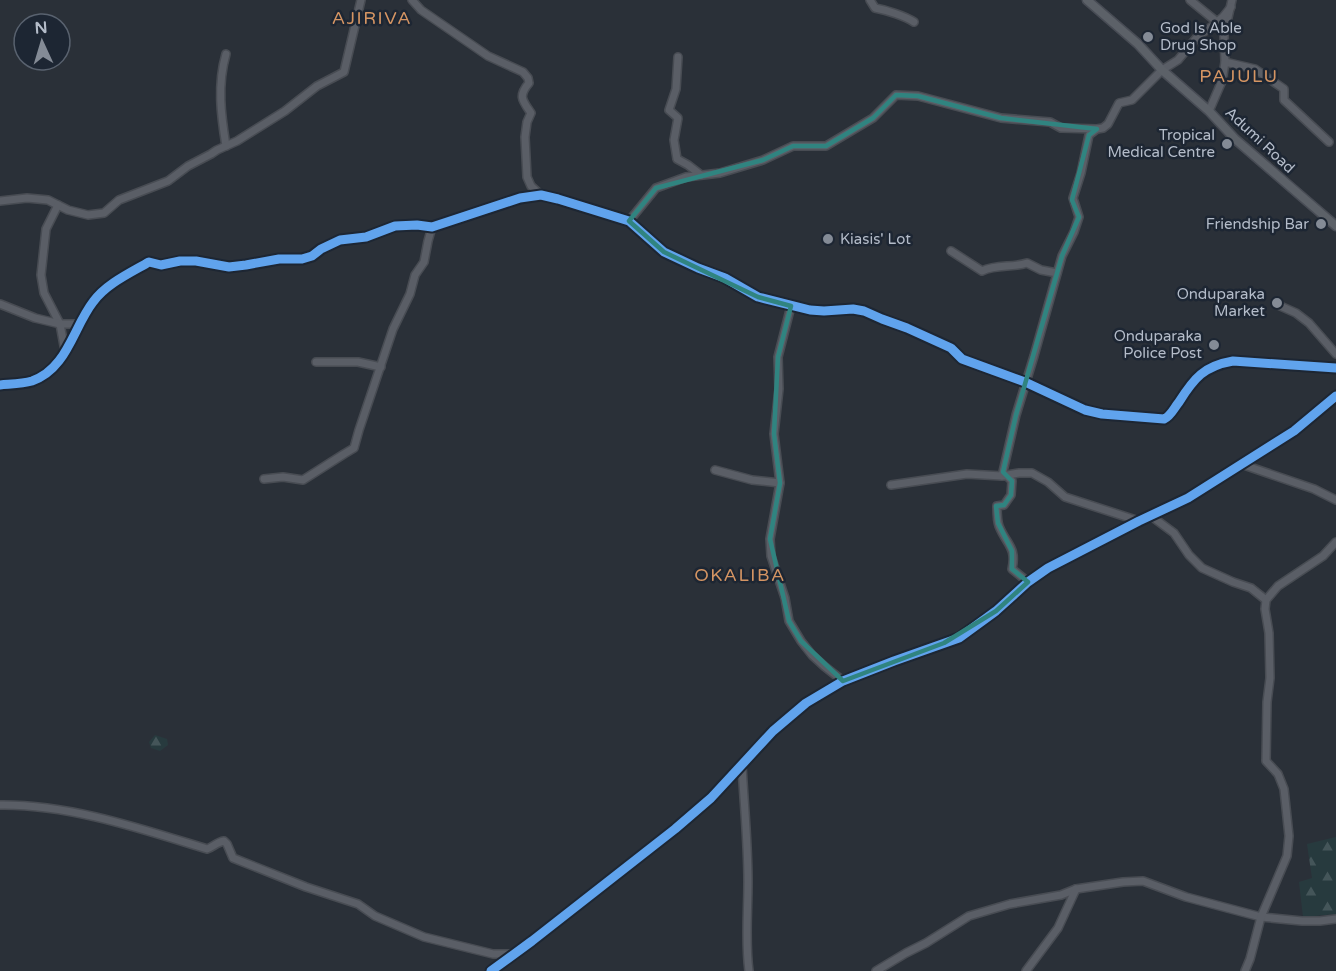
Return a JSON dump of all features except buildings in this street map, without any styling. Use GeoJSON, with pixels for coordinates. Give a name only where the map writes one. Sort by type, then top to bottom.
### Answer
{"type":"FeatureCollection","features":[{"type":"Feature","properties":{"kind":"main road","name":"Adumi Road"},"geometry":{"type":"LineString","coordinates":[[1087,0],[1209,111],[1235,139],[1336,226]]}},
{"type":"Feature","properties":{"kind":"street"},"geometry":{"type":"LineString","coordinates":[[0,201],[27,198],[48,200],[68,210],[88,215],[104,213],[119,200],[168,181],[188,166],[237,141],[285,111],[317,86],[344,72],[361,0]]}},
{"type":"Feature","properties":{"kind":"street"},"geometry":{"type":"LineString","coordinates":[[412,0],[421,10],[488,56],[523,72],[528,78],[529,83],[522,94],[522,99],[531,113],[525,137],[528,177],[531,186],[541,195]]}},
{"type":"Feature","properties":{"kind":"street"},"geometry":{"type":"LineString","coordinates":[[870,0],[874,8],[886,10],[914,22]]}},
{"type":"Feature","properties":{"kind":"street"},"geometry":{"type":"LineString","coordinates":[[1190,0],[1217,22],[1224,35]]}},
{"type":"Feature","properties":{"kind":"street"},"geometry":{"type":"LineString","coordinates":[[629,221],[656,188],[686,177],[720,173],[763,160],[793,146],[826,146],[873,118],[896,95],[918,96],[1001,118],[1050,122],[1061,128],[1103,128],[1108,124],[1119,103],[1132,100],[1162,70],[1178,60],[1198,36],[1217,22],[1231,3]]}},
{"type":"Feature","properties":{"kind":"street"},"geometry":{"type":"LineString","coordinates":[[1209,111],[1222,81],[1225,62],[1224,35],[1231,3]]}},
{"type":"Feature","properties":{"kind":"street"},"geometry":{"type":"LineString","coordinates":[[226,54],[220,80],[221,116],[226,146]]}},
{"type":"Feature","properties":{"kind":"street"},"geometry":{"type":"LineString","coordinates":[[678,57],[676,89],[669,110],[678,118],[674,140],[677,159],[701,175]]}},
{"type":"Feature","properties":{"kind":"street"},"geometry":{"type":"LineString","coordinates":[[1225,62],[1255,69],[1284,89],[1284,100],[1329,142]]}},
{"type":"Feature","properties":{"kind":"street"},"geometry":{"type":"LineString","coordinates":[[1002,476],[1025,382],[1062,256],[1079,217],[1073,198],[1089,135],[1097,129]]}},
{"type":"Feature","properties":{"kind":"street"},"geometry":{"type":"LineString","coordinates":[[0,385],[31,381],[42,376],[59,362],[92,303],[116,282],[149,262],[161,265],[180,261],[196,261],[229,267],[279,258],[302,259],[340,240],[366,237],[395,226],[432,226],[520,198],[541,195],[629,221],[664,252],[725,278],[758,297],[791,306],[824,311],[853,309],[864,311],[951,348],[962,359],[1025,382],[1085,410],[1102,414],[1164,419],[1171,414],[1195,380],[1205,370],[1219,363],[1233,361],[1336,368]]}},
{"type":"Feature","properties":{"kind":"street"},"geometry":{"type":"LineString","coordinates":[[58,205],[46,230],[41,275],[44,293],[60,324],[65,351]]}},
{"type":"Feature","properties":{"kind":"street"},"geometry":{"type":"LineString","coordinates":[[264,479],[283,477],[303,480],[354,448],[393,329],[410,294],[415,275],[424,262],[432,226]]}},
{"type":"Feature","properties":{"kind":"street"},"geometry":{"type":"LineString","coordinates":[[951,251],[982,271],[988,268],[1015,267],[1027,263],[1041,270],[1057,273]]}},
{"type":"Feature","properties":{"kind":"street"},"geometry":{"type":"LineString","coordinates":[[0,304],[35,318],[60,324],[80,324]]}},
{"type":"Feature","properties":{"kind":"street"},"geometry":{"type":"LineString","coordinates":[[1278,305],[1296,313],[1309,323],[1336,354]]}},
{"type":"Feature","properties":{"kind":"street"},"geometry":{"type":"LineString","coordinates":[[791,306],[778,357],[779,389],[774,434],[780,483],[770,539],[771,556],[785,598],[789,621],[812,655],[843,681]]}},
{"type":"Feature","properties":{"kind":"street"},"geometry":{"type":"LineString","coordinates":[[316,362],[358,362],[381,367]]}},
{"type":"Feature","properties":{"kind":"street"},"geometry":{"type":"LineString","coordinates":[[491,971],[675,829],[711,798],[773,731],[806,703],[843,681],[959,638],[1048,568],[1188,498],[1294,431],[1333,398],[1336,408]]}},
{"type":"Feature","properties":{"kind":"street"},"geometry":{"type":"LineString","coordinates":[[1242,464],[1314,489],[1336,500]]}},
{"type":"Feature","properties":{"kind":"street"},"geometry":{"type":"LineString","coordinates":[[715,470],[752,480],[780,483]]}},
{"type":"Feature","properties":{"kind":"street"},"geometry":{"type":"LineString","coordinates":[[1002,476],[1032,473],[1048,482],[1065,497],[1139,521]]}},
{"type":"Feature","properties":{"kind":"street"},"geometry":{"type":"LineString","coordinates":[[891,485],[967,474],[1007,476],[1012,481],[1011,495],[1004,505],[996,506],[998,523],[1012,550],[1014,560],[1012,569],[1028,582]]}},
{"type":"Feature","properties":{"kind":"street"},"geometry":{"type":"LineString","coordinates":[[1151,516],[1174,533],[1189,555],[1202,568],[1224,579],[1251,588],[1266,600]]}},
{"type":"Feature","properties":{"kind":"street"},"geometry":{"type":"LineString","coordinates":[[1245,971],[1261,918],[1287,856],[1289,836],[1284,789],[1278,774],[1266,761],[1267,702],[1270,678],[1266,600],[1278,586],[1323,556],[1336,542]]}},
{"type":"Feature","properties":{"kind":"street"},"geometry":{"type":"LineString","coordinates":[[742,765],[748,881],[747,958],[749,971]]}},
{"type":"Feature","properties":{"kind":"street"},"geometry":{"type":"LineString","coordinates":[[0,805],[82,814],[207,849],[219,841],[224,841],[233,858],[306,887],[358,904],[375,916],[406,930],[424,937],[493,954],[512,954]]}},
{"type":"Feature","properties":{"kind":"street"},"geometry":{"type":"LineString","coordinates":[[876,971],[969,916],[1010,904],[1101,885],[1143,881],[1186,897],[1261,918],[1302,921],[1336,919]]}},
{"type":"Feature","properties":{"kind":"street"},"geometry":{"type":"LineString","coordinates":[[1026,971],[1058,928],[1076,889]]}},
{"type":"Feature","properties":{"kind":"highlighted area"},"geometry":{"type":"Polygon","coordinates":[[[896,95],[918,96],[1001,118],[1097,129],[1089,135],[1072,200],[1079,217],[1062,256],[1016,415],[1003,472],[1012,481],[1011,495],[1004,505],[996,506],[998,523],[1012,551],[1012,569],[1028,582],[996,611],[944,643],[843,681],[801,641],[789,621],[770,539],[780,483],[774,434],[778,357],[791,306],[758,297],[664,252],[629,221],[656,188],[763,160],[793,146],[826,146],[873,118],[896,95]]]}},
{"type":"Feature","properties":{"kind":"green space"},"geometry":{"type":"Polygon","coordinates":[[[155,735],[167,739],[168,745],[160,751],[151,748],[149,742],[155,735]]]}},
{"type":"Feature","properties":{"kind":"green space"},"geometry":{"type":"Polygon","coordinates":[[[1336,837],[1336,914],[1303,917],[1299,882],[1312,878],[1307,844],[1336,837]]]}},
{"type":"Feature","properties":{"kind":"cycle path"},"geometry":{"type":"LineString","coordinates":[[0,385],[28,382],[44,375],[61,358],[86,312],[98,296],[119,279],[149,262],[161,265],[180,261],[196,261],[229,267],[279,259],[302,259],[340,240],[366,237],[395,226],[432,227],[520,198],[541,195],[629,221],[664,252],[725,278],[758,297],[810,310],[864,311],[951,348],[962,359],[1025,382],[1085,410],[1102,414],[1164,419],[1171,414],[1201,374],[1214,366],[1233,361],[1336,368]]}},
{"type":"Feature","properties":{"kind":"cycle path"},"geometry":{"type":"LineString","coordinates":[[491,971],[675,829],[711,798],[773,731],[806,703],[843,681],[959,638],[1048,568],[1188,498],[1294,431],[1336,396]]}},
{"type":"Feature","properties":{"kind":"place","name":"God Is Able Drug Shop"},"geometry":{"type":"Point","coordinates":[1148,37]}},
{"type":"Feature","properties":{"kind":"place","name":"Tropical Medical Centre"},"geometry":{"type":"Point","coordinates":[1227,144]}},
{"type":"Feature","properties":{"kind":"place","name":"Friendship Bar"},"geometry":{"type":"Point","coordinates":[1321,224]}},
{"type":"Feature","properties":{"kind":"place","name":"Kiasis' Lot"},"geometry":{"type":"Point","coordinates":[828,239]}},
{"type":"Feature","properties":{"kind":"place","name":"Onduparaka Market"},"geometry":{"type":"Point","coordinates":[1277,303]}},
{"type":"Feature","properties":{"kind":"place","name":"Onduparaka Police Post"},"geometry":{"type":"Point","coordinates":[1214,345]}},
{"type":"Feature","properties":{"kind":"district","name":"AJIRIVA"},"geometry":{"type":"Point","coordinates":[372,18]}},
{"type":"Feature","properties":{"kind":"district","name":"PAJULU"},"geometry":{"type":"Point","coordinates":[1239,76]}},
{"type":"Feature","properties":{"kind":"district","name":"OKALIBA"},"geometry":{"type":"Point","coordinates":[740,575]}}]}
